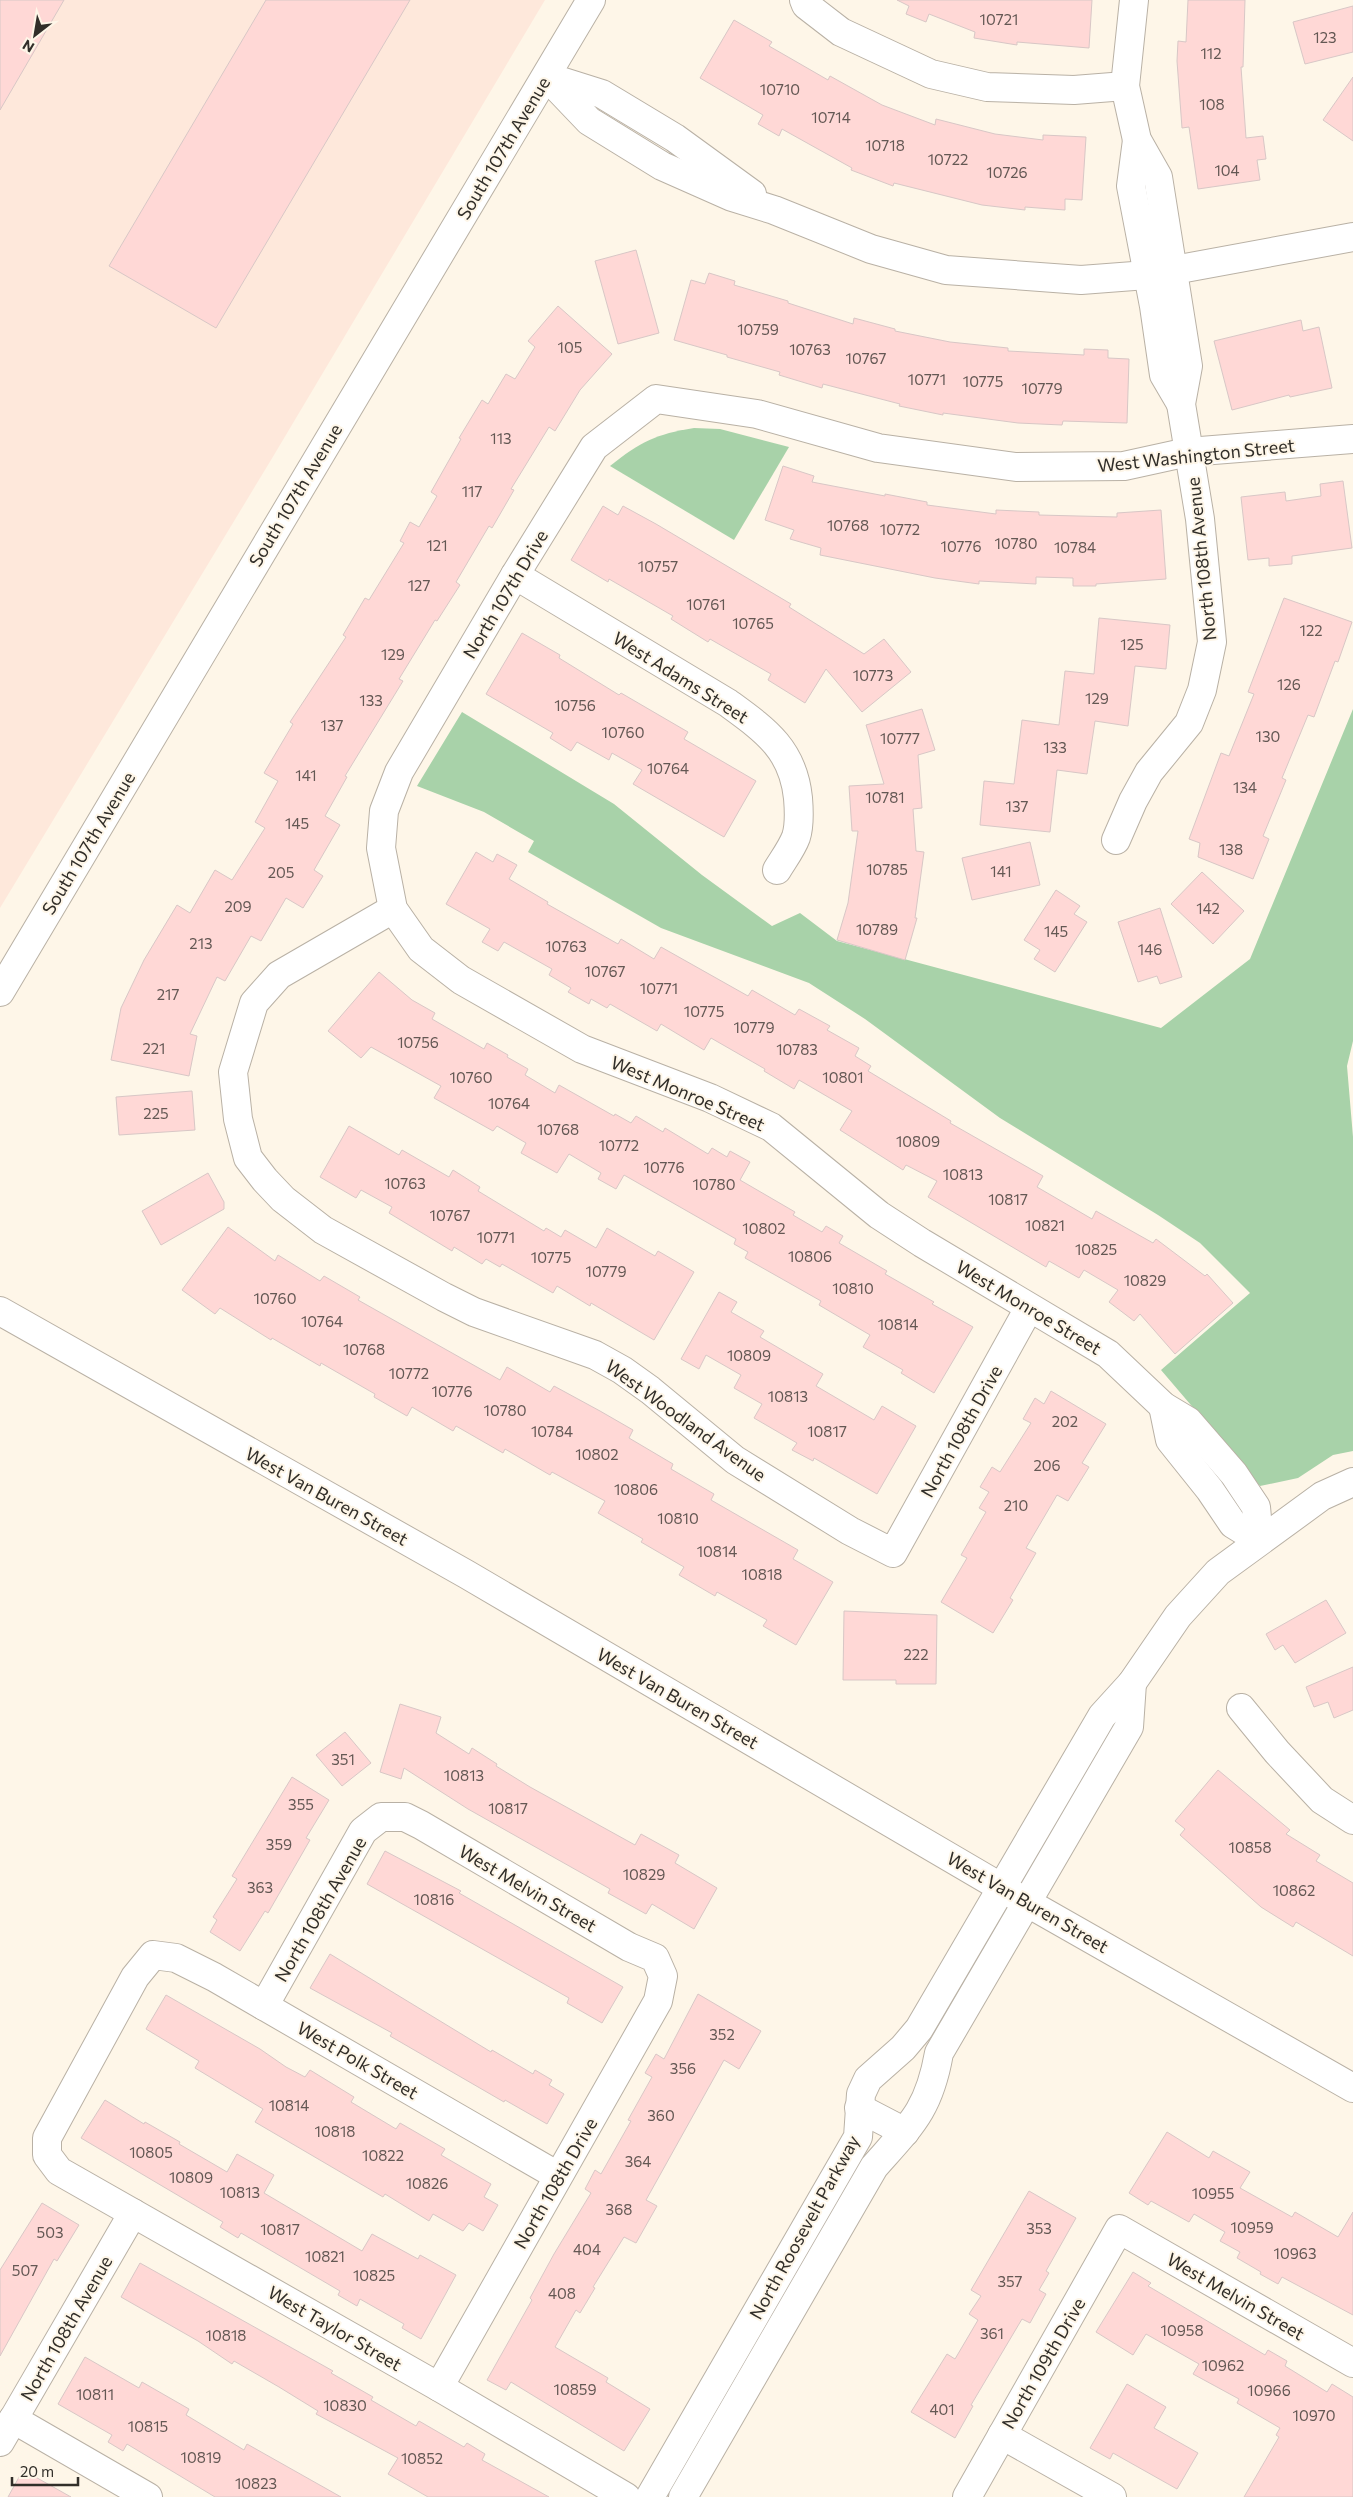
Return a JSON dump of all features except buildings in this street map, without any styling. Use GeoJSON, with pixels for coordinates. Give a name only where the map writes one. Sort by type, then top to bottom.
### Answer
{"type":"FeatureCollection","features":[{"type":"Feature","properties":{"kind":"street","name":"South 107th Avenue"},"geometry":{"type":"LineString","coordinates":[[0,992],[591,0]]}},
{"type":"Feature","properties":{"kind":"street"},"geometry":{"type":"LineString","coordinates":[[804,0],[806,5],[842,32],[931,74],[987,87],[1074,90],[1125,86]]}},
{"type":"Feature","properties":{"kind":"street","name":"North 108th Avenue"},"geometry":{"type":"LineString","coordinates":[[1116,840],[1133,801],[1149,772],[1189,722],[1202,690],[1212,642],[1200,519],[1181,404],[1188,366],[1160,272],[1131,186],[1137,140],[1125,86],[1134,0]]}},
{"type":"Feature","properties":{"kind":"street"},"geometry":{"type":"LineString","coordinates":[[546,77],[589,121],[662,166],[732,197],[774,210],[871,249],[946,270],[1081,280],[1160,272],[1353,237]]}},
{"type":"Feature","properties":{"kind":"street","name":"West Washington Street"},"geometry":{"type":"LineString","coordinates":[[656,399],[757,414],[878,448],[1016,467],[1124,466],[1188,452],[1353,440]]}},
{"type":"Feature","properties":{"kind":"street","name":"North 107th Drive"},"geometry":{"type":"LineString","coordinates":[[384,811],[399,772],[515,575],[594,448],[656,399]]}},
{"type":"Feature","properties":{"kind":"street","name":"West Adams Street"},"geometry":{"type":"LineString","coordinates":[[515,575],[728,703],[761,728],[785,754],[796,782],[799,809],[796,836],[777,870]]}},
{"type":"Feature","properties":{"kind":"street","name":"West Monroe Street"},"geometry":{"type":"LineString","coordinates":[[384,811],[381,848],[393,910],[421,948],[461,980],[582,1049],[710,1098],[771,1127],[879,1215],[1029,1308],[1108,1354],[1163,1406],[1188,1421],[1234,1474],[1256,1507],[1259,1540]]}},
{"type":"Feature","properties":{"kind":"street","name":"West Woodland Avenue"},"geometry":{"type":"LineString","coordinates":[[393,910],[279,975],[254,1003],[233,1072],[238,1119],[248,1158],[283,1199],[323,1230],[474,1312],[596,1355],[622,1370],[650,1390],[735,1460],[850,1531],[893,1554]]}},
{"type":"Feature","properties":{"kind":"street","name":"North 108th Drive"},"geometry":{"type":"LineString","coordinates":[[893,1554],[1029,1308]]}},
{"type":"Feature","properties":{"kind":"street","name":"West Van Buren Street"},"geometry":{"type":"LineString","coordinates":[[0,1311],[466,1574],[1026,1902],[1353,2088]]}},
{"type":"Feature","properties":{"kind":"street","name":"North Roosevelt Parkway"},"geometry":{"type":"LineString","coordinates":[[650,2497],[858,2138],[861,2094],[868,2079],[887,2060],[903,2048],[919,2029],[1102,1716],[1132,1683],[1178,1616],[1218,1572],[1259,1540],[1322,1496],[1353,1482]]}},
{"type":"Feature","properties":{"kind":"street","name":"North Roosevelt Parkway"},"geometry":{"type":"LineString","coordinates":[[683,2497],[874,2167],[915,2120],[926,2100],[936,2074],[939,2052],[1129,1727],[1132,1683]]}},
{"type":"Feature","properties":{"kind":"street"},"geometry":{"type":"LineString","coordinates":[[1241,1708],[1277,1752],[1322,1800],[1353,1820]]}},
{"type":"Feature","properties":{"kind":"street","name":"North 108th Avenue"},"geometry":{"type":"LineString","coordinates":[[264,2006],[363,1831],[380,1816]]}},
{"type":"Feature","properties":{"kind":"street","name":"West Melvin Street"},"geometry":{"type":"LineString","coordinates":[[380,1816],[405,1817],[421,1825],[628,1947],[655,1958],[663,1976]]}},
{"type":"Feature","properties":{"kind":"street","name":"West Polk Street"},"geometry":{"type":"LineString","coordinates":[[47,2155],[47,2138],[135,1977],[153,1955],[176,1958],[264,2006],[558,2176]]}},
{"type":"Feature","properties":{"kind":"street","name":"North 108th Drive"},"geometry":{"type":"LineString","coordinates":[[439,2387],[658,2001],[663,1976]]}},
{"type":"Feature","properties":{"kind":"street"},"geometry":{"type":"LineString","coordinates":[[859,2108],[905,2132]]}},
{"type":"Feature","properties":{"kind":"street","name":"West Taylor Street"},"geometry":{"type":"LineString","coordinates":[[47,2155],[59,2171],[439,2387],[626,2497]]}},
{"type":"Feature","properties":{"kind":"street","name":"North 108th Avenue"},"geometry":{"type":"LineString","coordinates":[[0,2442],[132,2213]]}},
{"type":"Feature","properties":{"kind":"street"},"geometry":{"type":"LineString","coordinates":[[810,2220],[835,2233]]}},
{"type":"Feature","properties":{"kind":"street","name":"West Melvin Street"},"geometry":{"type":"LineString","coordinates":[[1120,2229],[1353,2363]]}},
{"type":"Feature","properties":{"kind":"street","name":"North 109th Drive"},"geometry":{"type":"LineString","coordinates":[[967,2497],[1120,2229]]}},
{"type":"Feature","properties":{"kind":"street"},"geometry":{"type":"LineString","coordinates":[[13,2419],[148,2497]]}},
{"type":"Feature","properties":{"kind":"street"},"geometry":{"type":"LineString","coordinates":[[1002,2435],[1112,2497]]}},
{"type":"Feature","properties":{"kind":"shaded area"},"geometry":{"type":"Polygon","coordinates":[[[0,0],[545,0],[271,460],[0,908],[0,0]]]}},
{"type":"Feature","properties":{"kind":"green space"},"geometry":{"type":"Polygon","coordinates":[[[694,428],[720,429],[789,447],[734,540],[610,466],[649,440],[669,433],[694,428]]]}},
{"type":"Feature","properties":{"kind":"green space"},"geometry":{"type":"Polygon","coordinates":[[[1353,709],[1353,1041],[1347,1066],[1353,1137],[1353,1451],[1333,1455],[1298,1478],[1260,1486],[1161,1370],[1250,1293],[1200,1243],[1000,1118],[865,1019],[809,983],[661,928],[528,852],[534,841],[484,812],[417,786],[462,712],[614,804],[702,875],[772,926],[800,913],[837,941],[1161,1028],[1250,959],[1353,709]]]}}]}
